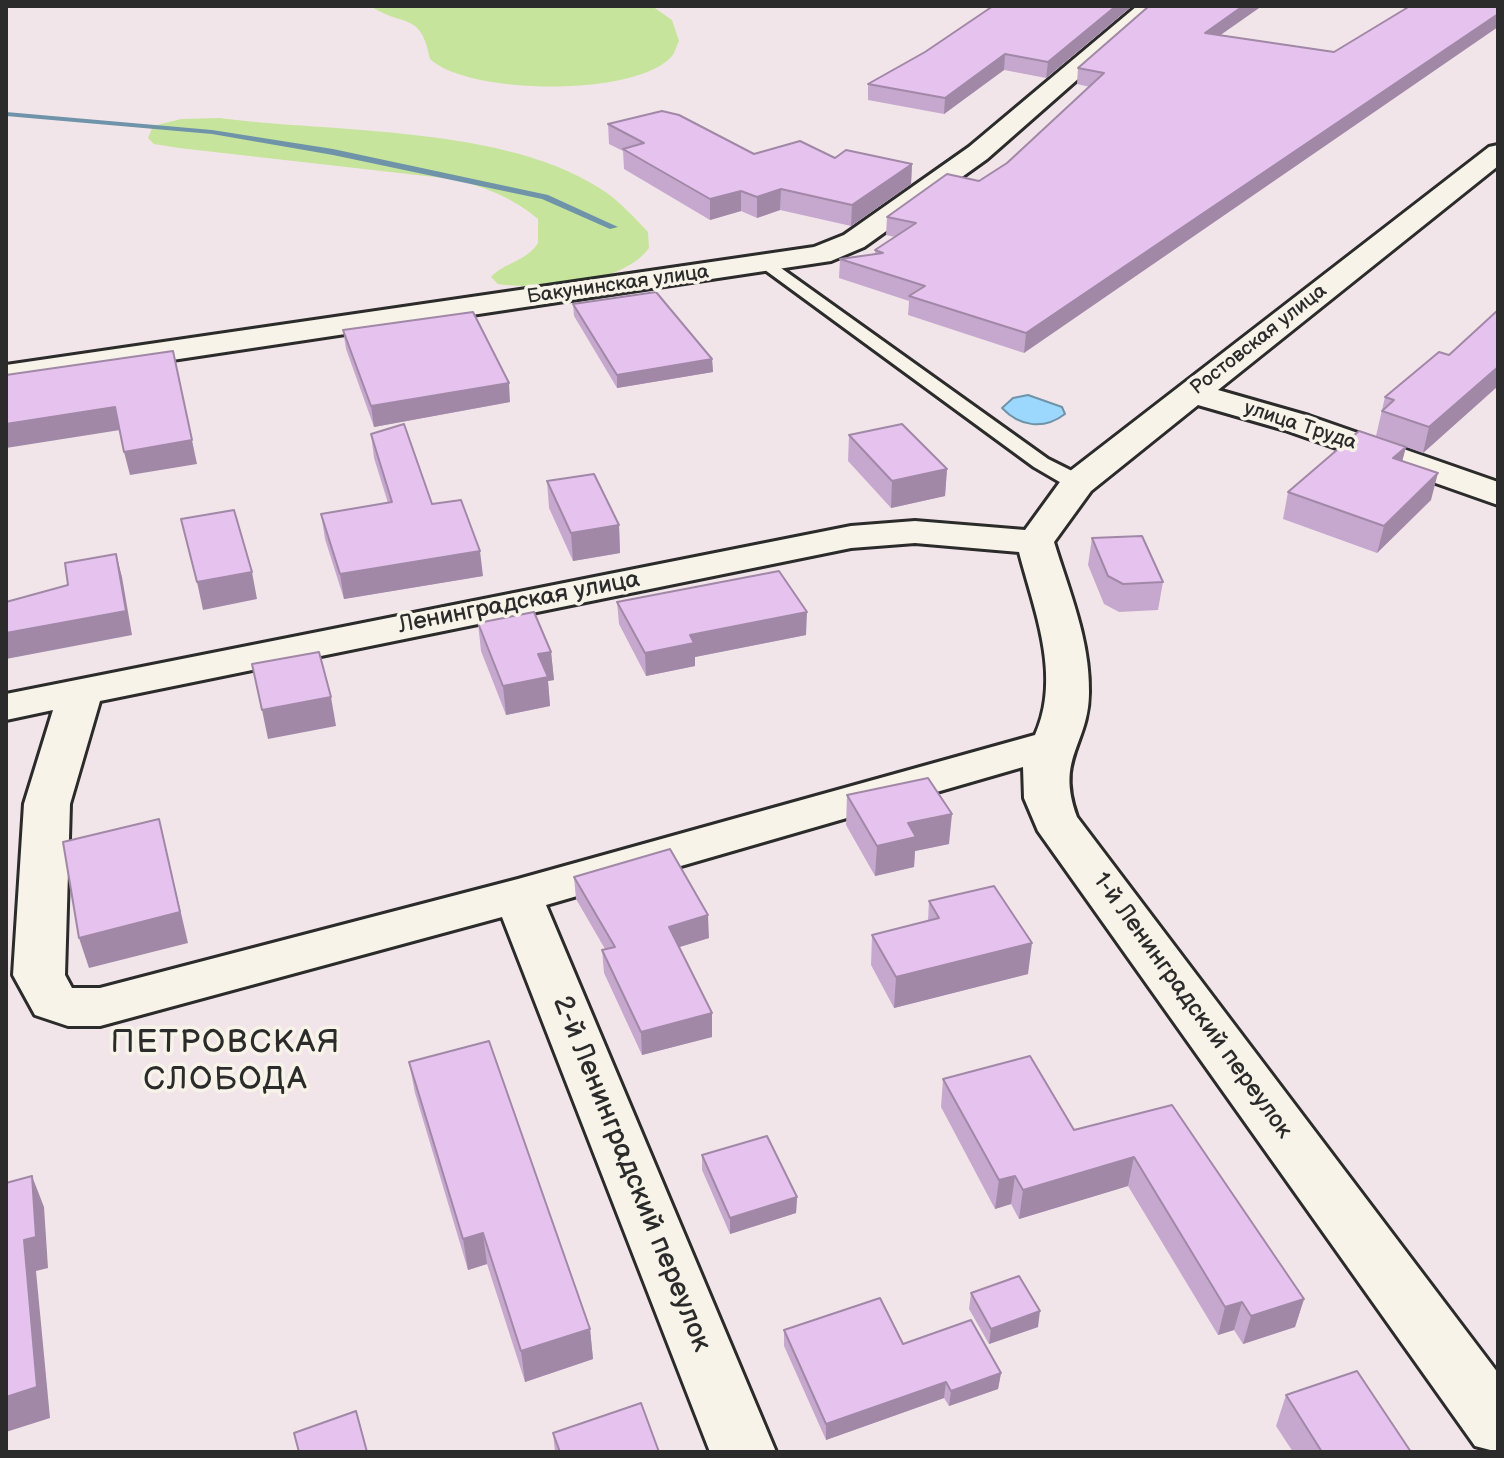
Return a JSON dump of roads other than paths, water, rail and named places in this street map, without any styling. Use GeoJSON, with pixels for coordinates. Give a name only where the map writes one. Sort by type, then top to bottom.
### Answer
{"type":"FeatureCollection","features":[{"type":"Feature","properties":{"kind":"street","name":"Бакунинская улица"},"geometry":{"type":"LineString","coordinates":[[6,375],[821,255],[854,241],[978,153],[1150,6]]}},
{"type":"Feature","properties":{"kind":"street","name":"Ростовская улица"},"geometry":{"type":"LineString","coordinates":[[1035,542],[1078,483],[1498,153]]}},
{"type":"Feature","properties":{"kind":"street","name":"улица Труда"},"geometry":{"type":"LineString","coordinates":[[1192,393],[1297,423],[1498,494]]}},
{"type":"Feature","properties":{"kind":"street","name":"Ленинградская улица"},"geometry":{"type":"LineString","coordinates":[[6,707],[851,537],[915,532],[1035,542]]}},
{"type":"Feature","properties":{"kind":"street","name":"1-й Ленинградский переулок"},"geometry":{"type":"LineString","coordinates":[[1035,542],[1062,642],[1068,694],[1062,720],[1051,745],[1044,795],[1055,820],[1498,1425]]}},
{"type":"Feature","properties":{"kind":"street"},"geometry":{"type":"LineString","coordinates":[[81,691],[47,804],[39,975],[45,995],[55,1005],[100,1007],[518,896],[1051,745]]}},
{"type":"Feature","properties":{"kind":"street","name":"2-й Ленинградский переулок"},"geometry":{"type":"LineString","coordinates":[[518,896],[743,1452]]}},
{"type":"Feature","properties":{"kind":"lane"},"geometry":{"type":"LineString","coordinates":[[767,263],[1041,463],[1078,483]]}},
{"type":"Feature","properties":{"kind":"water"},"geometry":{"type":"Polygon","coordinates":[[[1028,395],[1062,407],[1065,414],[1049,422],[1032,424],[1016,419],[1002,408],[1013,398],[1028,395]]]}},
{"type":"Feature","properties":{"kind":"waterway"},"geometry":{"type":"LineString","coordinates":[[6,114],[212,132],[333,152],[545,197],[613,227]]}},
{"type":"Feature","properties":{"kind":"district","name":"ПЕТРОВСКАЯ СЛОБОДА"},"geometry":{"type":"Point","coordinates":[226,1062]}}]}
